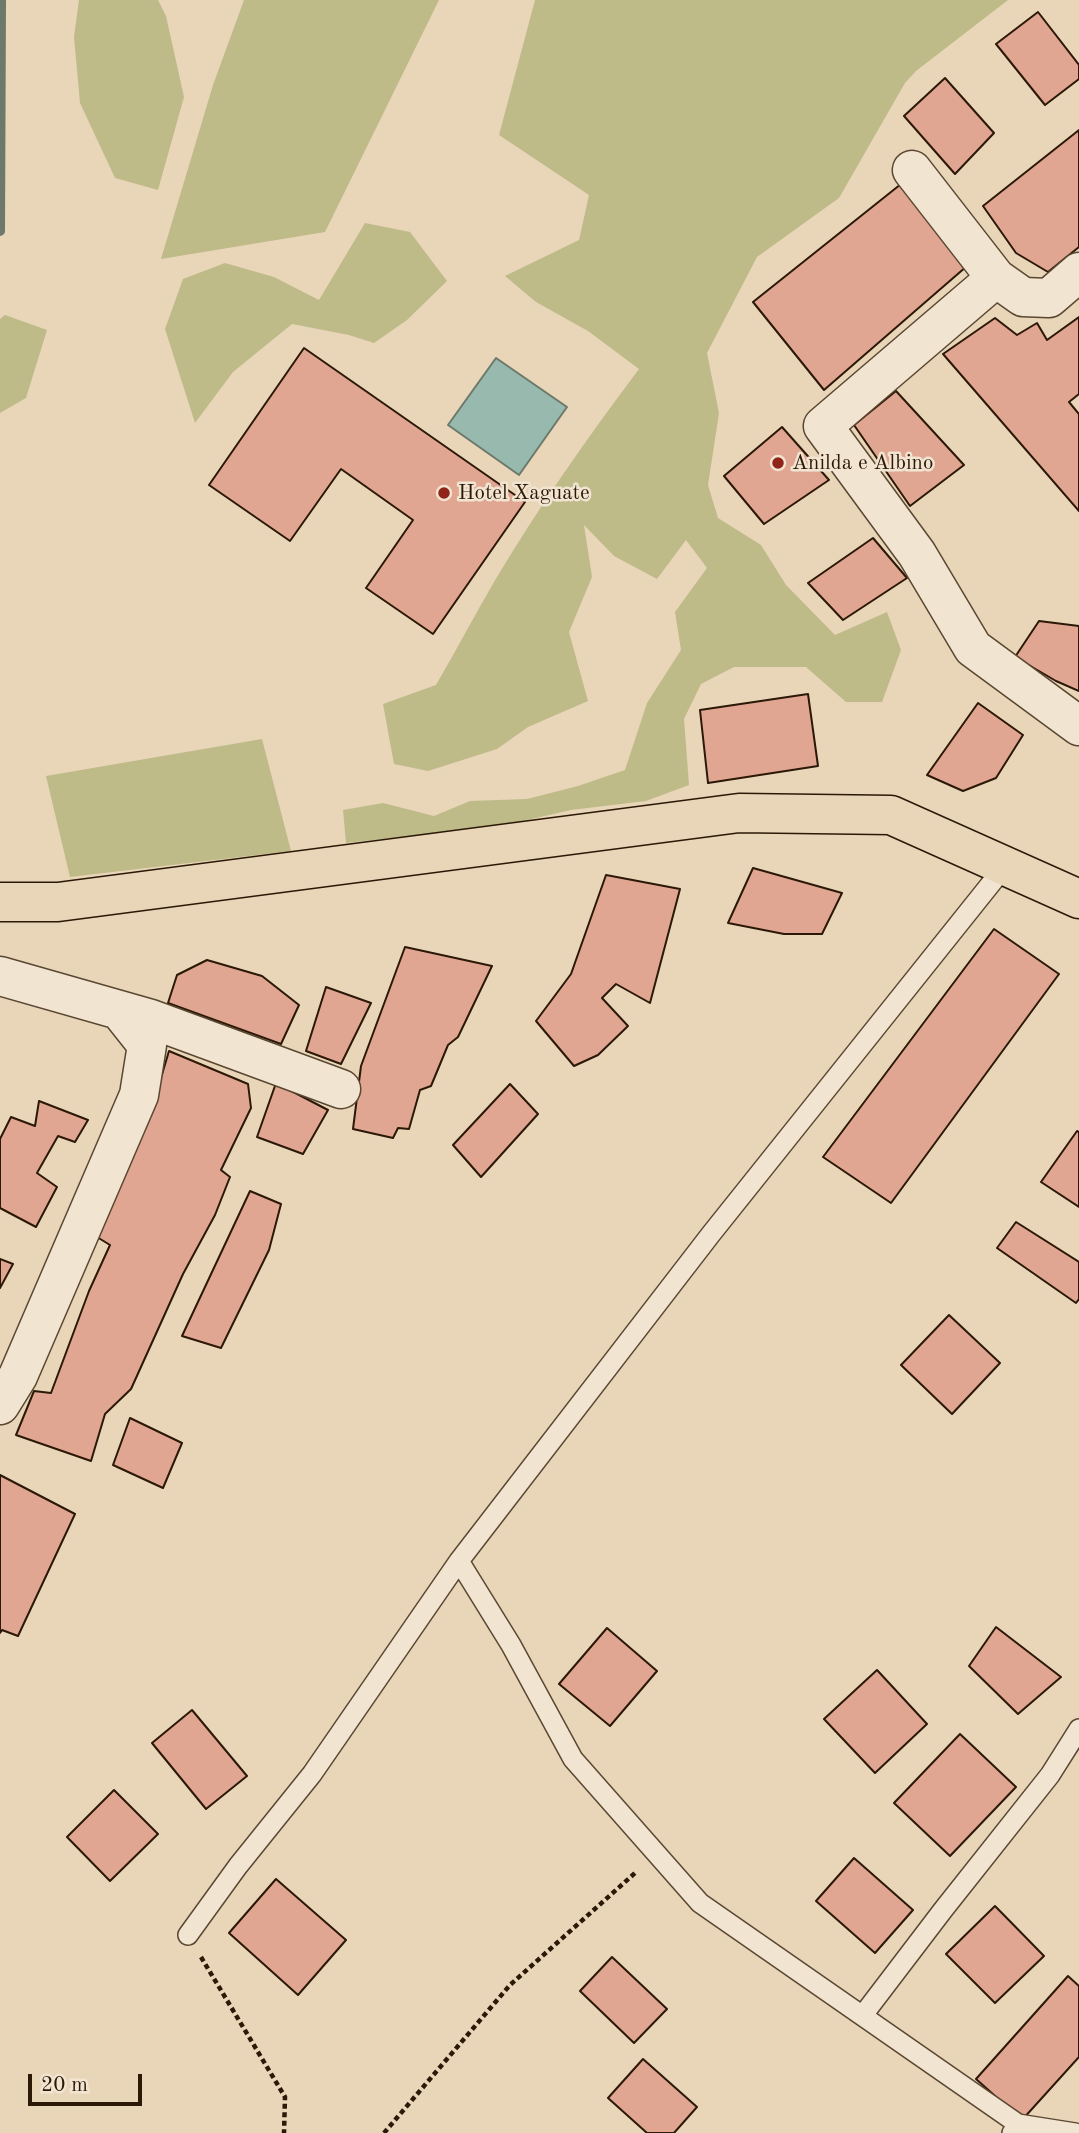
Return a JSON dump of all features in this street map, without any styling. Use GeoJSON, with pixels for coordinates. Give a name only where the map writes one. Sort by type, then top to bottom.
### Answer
{"type":"FeatureCollection","features":[{"type":"Feature","properties":{"kind":"main road"},"geometry":{"type":"LineString","coordinates":[[0,902],[58,902],[739,813],[891,815],[1079,899]]}},
{"type":"Feature","properties":{"kind":"street"},"geometry":{"type":"LineString","coordinates":[[912,170],[996,278],[1023,297],[1049,298],[1079,272]]}},
{"type":"Feature","properties":{"kind":"street"},"geometry":{"type":"LineString","coordinates":[[996,278],[823,426],[917,554],[973,648],[1076,724]]}},
{"type":"Feature","properties":{"kind":"street"},"geometry":{"type":"LineString","coordinates":[[0,976],[150,1019],[341,1089]]}},
{"type":"Feature","properties":{"kind":"street"},"geometry":{"type":"LineString","coordinates":[[0,1405],[18,1376],[139,1095],[147,1045],[120,1011]]}},
{"type":"Feature","properties":{"kind":"lane"},"geometry":{"type":"LineString","coordinates":[[188,1936],[238,1866],[312,1774],[459,1561],[711,1234],[1005,866]]}},
{"type":"Feature","properties":{"kind":"lane"},"geometry":{"type":"LineString","coordinates":[[459,1561],[511,1645],[573,1759],[700,1903],[863,2015],[1015,2129],[1075,2133]]}},
{"type":"Feature","properties":{"kind":"lane"},"geometry":{"type":"LineString","coordinates":[[863,2015],[1050,1775],[1079,1728]]}},
{"type":"Feature","properties":{"kind":"path"},"geometry":{"type":"LineString","coordinates":[[384,2133],[510,1985],[657,1854]]}},
{"type":"Feature","properties":{"kind":"path"},"geometry":{"type":"LineString","coordinates":[[188,1936],[285,2097],[284,2133]]}},
{"type":"Feature","properties":{"kind":"shaded area"},"geometry":{"type":"Polygon","coordinates":[[[79,0],[158,0],[166,16],[184,97],[158,190],[115,178],[80,103],[74,37],[79,0]]]}},
{"type":"Feature","properties":{"kind":"shaded area"},"geometry":{"type":"Polygon","coordinates":[[[244,0],[439,0],[325,232],[161,259],[213,85],[244,0]]]}},
{"type":"Feature","properties":{"kind":"shaded area"},"geometry":{"type":"Polygon","coordinates":[[[535,0],[1008,0],[916,71],[905,83],[839,198],[757,257],[707,353],[719,413],[708,485],[718,518],[761,545],[786,585],[835,635],[887,612],[901,650],[882,702],[846,702],[806,667],[734,667],[701,684],[684,719],[689,785],[646,801],[571,810],[501,826],[346,843],[343,810],[383,803],[434,816],[470,801],[527,799],[625,770],[647,703],[681,650],[675,612],[707,568],[686,540],[657,579],[614,556],[584,525],[592,577],[569,632],[588,701],[528,727],[497,749],[428,771],[394,764],[383,704],[436,685],[528,527],[639,369],[588,331],[536,302],[505,276],[579,240],[589,195],[499,135],[535,0]]]}},
{"type":"Feature","properties":{"kind":"shaded area"},"geometry":{"type":"Polygon","coordinates":[[[365,223],[410,232],[447,281],[407,320],[374,343],[349,335],[292,324],[233,372],[195,423],[165,329],[183,279],[225,263],[274,277],[319,300],[365,223]]]}},
{"type":"Feature","properties":{"kind":"shaded area"},"geometry":{"type":"Polygon","coordinates":[[[5,315],[47,330],[26,398],[0,413],[0,319],[5,315]]]}},
{"type":"Feature","properties":{"kind":"shaded area"},"geometry":{"type":"Polygon","coordinates":[[[262,739],[291,851],[70,877],[46,776],[262,739]]]}},
{"type":"Feature","properties":{"kind":"water"},"geometry":{"type":"Polygon","coordinates":[[[496,358],[567,407],[519,475],[448,425],[496,358]]]}},
{"type":"Feature","properties":{"kind":"building"},"geometry":{"type":"Polygon","coordinates":[[[1038,12],[1079,65],[1079,79],[1045,105],[996,44],[1038,12]]]}},
{"type":"Feature","properties":{"kind":"building"},"geometry":{"type":"Polygon","coordinates":[[[945,78],[994,133],[955,174],[904,116],[945,78]]]}},
{"type":"Feature","properties":{"kind":"building"},"geometry":{"type":"Polygon","coordinates":[[[1079,130],[1079,247],[1048,272],[1016,253],[983,206],[1079,130]]]}},
{"type":"Feature","properties":{"kind":"building"},"geometry":{"type":"Polygon","coordinates":[[[901,184],[967,266],[824,390],[753,302],[901,184]]]}},
{"type":"Feature","properties":{"kind":"building"},"geometry":{"type":"Polygon","coordinates":[[[1079,317],[1079,394],[1069,402],[1079,414],[1079,511],[943,354],[995,318],[1017,335],[1037,323],[1047,340],[1079,317]]]}},
{"type":"Feature","properties":{"kind":"building","name":"Hotel Xaguate"},"geometry":{"type":"Polygon","coordinates":[[[304,348],[525,502],[433,634],[366,588],[413,520],[341,469],[290,541],[209,485],[304,348]]]}},
{"type":"Feature","properties":{"kind":"building"},"geometry":{"type":"Polygon","coordinates":[[[896,391],[964,465],[910,506],[854,425],[896,391]]]}},
{"type":"Feature","properties":{"kind":"building"},"geometry":{"type":"Polygon","coordinates":[[[782,427],[829,480],[764,524],[724,476],[782,427]]]}},
{"type":"Feature","properties":{"kind":"building"},"geometry":{"type":"Polygon","coordinates":[[[873,538],[907,578],[843,620],[808,583],[873,538]]]}},
{"type":"Feature","properties":{"kind":"building"},"geometry":{"type":"Polygon","coordinates":[[[1039,621],[1079,626],[1079,691],[1015,657],[1039,621]]]}},
{"type":"Feature","properties":{"kind":"building"},"geometry":{"type":"Polygon","coordinates":[[[808,694],[818,766],[708,783],[700,710],[808,694]]]}},
{"type":"Feature","properties":{"kind":"building"},"geometry":{"type":"Polygon","coordinates":[[[978,703],[1023,735],[996,778],[963,791],[927,775],[978,703]]]}},
{"type":"Feature","properties":{"kind":"building"},"geometry":{"type":"Polygon","coordinates":[[[753,868],[842,893],[822,934],[784,934],[728,923],[753,868]]]}},
{"type":"Feature","properties":{"kind":"building"},"geometry":{"type":"Polygon","coordinates":[[[606,875],[680,889],[650,1003],[616,984],[602,998],[628,1026],[598,1055],[574,1066],[536,1021],[571,974],[606,875]]]}},
{"type":"Feature","properties":{"kind":"building"},"geometry":{"type":"Polygon","coordinates":[[[994,929],[1059,974],[891,1203],[823,1157],[994,929]]]}},
{"type":"Feature","properties":{"kind":"building"},"geometry":{"type":"Polygon","coordinates":[[[405,947],[492,966],[458,1037],[448,1045],[431,1086],[420,1090],[409,1129],[398,1128],[393,1138],[353,1129],[361,1066],[405,947]]]}},
{"type":"Feature","properties":{"kind":"building"},"geometry":{"type":"Polygon","coordinates":[[[207,960],[262,976],[299,1005],[281,1044],[168,1003],[177,975],[207,960]]]}},
{"type":"Feature","properties":{"kind":"building"},"geometry":{"type":"Polygon","coordinates":[[[326,987],[371,1003],[341,1064],[306,1051],[326,987]]]}},
{"type":"Feature","properties":{"kind":"building"},"geometry":{"type":"Polygon","coordinates":[[[169,1051],[248,1084],[251,1108],[221,1170],[230,1177],[215,1215],[183,1274],[131,1389],[105,1414],[91,1461],[16,1435],[34,1391],[51,1393],[89,1291],[110,1245],[97,1237],[152,1108],[169,1051]]]}},
{"type":"Feature","properties":{"kind":"building"},"geometry":{"type":"Polygon","coordinates":[[[276,1083],[328,1110],[303,1154],[257,1137],[276,1083]]]}},
{"type":"Feature","properties":{"kind":"building"},"geometry":{"type":"Polygon","coordinates":[[[510,1084],[538,1114],[481,1177],[453,1145],[510,1084]]]}},
{"type":"Feature","properties":{"kind":"building"},"geometry":{"type":"Polygon","coordinates":[[[39,1101],[88,1120],[75,1142],[58,1136],[37,1173],[57,1187],[36,1227],[0,1208],[0,1139],[11,1117],[35,1126],[39,1101]]]}},
{"type":"Feature","properties":{"kind":"building"},"geometry":{"type":"Polygon","coordinates":[[[1077,1131],[1079,1132],[1079,1207],[1041,1182],[1077,1131]]]}},
{"type":"Feature","properties":{"kind":"building"},"geometry":{"type":"Polygon","coordinates":[[[250,1191],[281,1204],[269,1250],[221,1348],[182,1336],[250,1191]]]}},
{"type":"Feature","properties":{"kind":"building"},"geometry":{"type":"Polygon","coordinates":[[[1016,1222],[1079,1262],[1079,1299],[1076,1303],[997,1248],[1016,1222]]]}},
{"type":"Feature","properties":{"kind":"building"},"geometry":{"type":"Polygon","coordinates":[[[0,1259],[13,1264],[0,1288],[0,1259]]]}},
{"type":"Feature","properties":{"kind":"building"},"geometry":{"type":"Polygon","coordinates":[[[949,1315],[1000,1363],[952,1414],[901,1365],[949,1315]]]}},
{"type":"Feature","properties":{"kind":"building"},"geometry":{"type":"Polygon","coordinates":[[[130,1418],[182,1443],[163,1488],[113,1465],[130,1418]]]}},
{"type":"Feature","properties":{"kind":"building"},"geometry":{"type":"Polygon","coordinates":[[[0,1475],[75,1514],[18,1636],[2,1630],[0,1633],[0,1475]]]}},
{"type":"Feature","properties":{"kind":"building"},"geometry":{"type":"Polygon","coordinates":[[[996,1627],[1061,1677],[1018,1714],[969,1666],[996,1627]]]}},
{"type":"Feature","properties":{"kind":"building"},"geometry":{"type":"Polygon","coordinates":[[[607,1628],[657,1671],[610,1726],[559,1684],[607,1628]]]}},
{"type":"Feature","properties":{"kind":"building"},"geometry":{"type":"Polygon","coordinates":[[[877,1670],[927,1724],[875,1773],[824,1719],[877,1670]]]}},
{"type":"Feature","properties":{"kind":"building"},"geometry":{"type":"Polygon","coordinates":[[[192,1710],[247,1776],[206,1809],[152,1743],[192,1710]]]}},
{"type":"Feature","properties":{"kind":"building"},"geometry":{"type":"Polygon","coordinates":[[[960,1734],[1016,1787],[950,1856],[894,1803],[960,1734]]]}},
{"type":"Feature","properties":{"kind":"building"},"geometry":{"type":"Polygon","coordinates":[[[114,1790],[158,1834],[110,1881],[67,1837],[114,1790]]]}},
{"type":"Feature","properties":{"kind":"building"},"geometry":{"type":"Polygon","coordinates":[[[854,1858],[913,1910],[875,1953],[816,1901],[854,1858]]]}},
{"type":"Feature","properties":{"kind":"building"},"geometry":{"type":"Polygon","coordinates":[[[276,1879],[346,1940],[298,1995],[229,1933],[276,1879]]]}},
{"type":"Feature","properties":{"kind":"building"},"geometry":{"type":"Polygon","coordinates":[[[995,1906],[1044,1956],[995,2003],[946,1954],[995,1906]]]}},
{"type":"Feature","properties":{"kind":"building"},"geometry":{"type":"Polygon","coordinates":[[[612,1957],[667,2009],[634,2043],[580,1991],[612,1957]]]}},
{"type":"Feature","properties":{"kind":"building"},"geometry":{"type":"Polygon","coordinates":[[[1068,1976],[1079,1986],[1079,2057],[1022,2120],[976,2079],[1068,1976]]]}},
{"type":"Feature","properties":{"kind":"building"},"geometry":{"type":"Polygon","coordinates":[[[643,2059],[697,2107],[674,2133],[647,2133],[608,2098],[643,2059]]]}},
{"type":"Feature","properties":{"kind":"waterway"},"geometry":{"type":"LineString","coordinates":[[0,231],[1,0]]}},
{"type":"Feature","properties":{"kind":"place","name":"Anilda e Albino"},"geometry":{"type":"Point","coordinates":[778,463]}},
{"type":"Feature","properties":{"kind":"place","name":"Hotel Xaguate"},"geometry":{"type":"Point","coordinates":[444,493]}}]}
